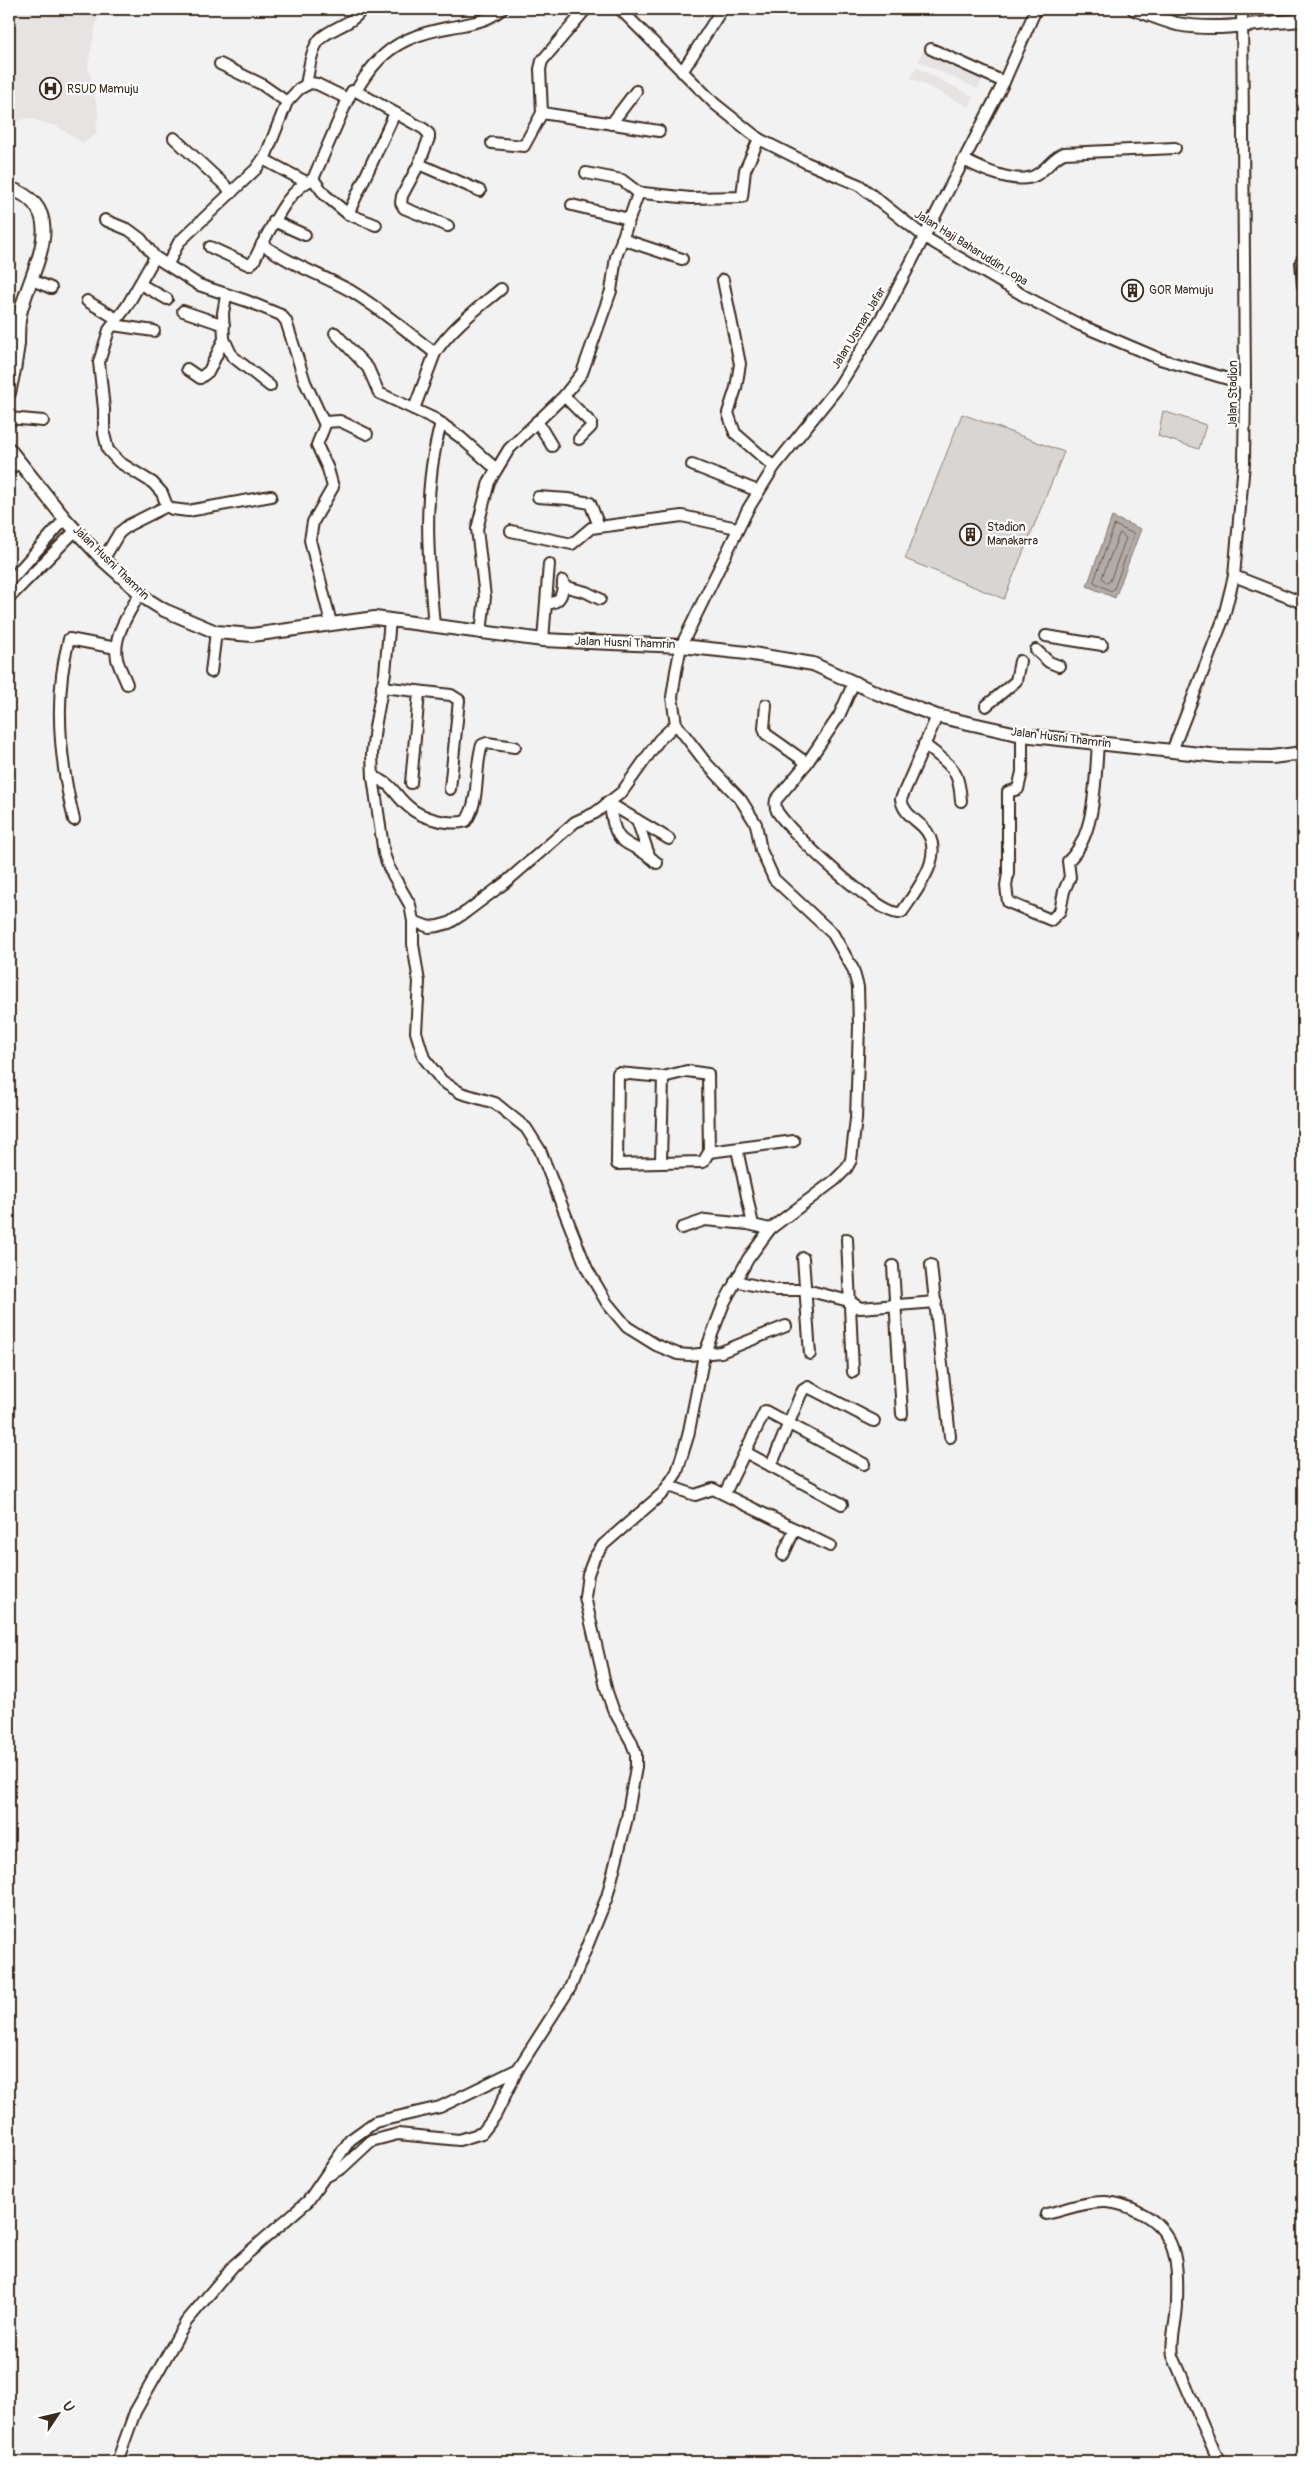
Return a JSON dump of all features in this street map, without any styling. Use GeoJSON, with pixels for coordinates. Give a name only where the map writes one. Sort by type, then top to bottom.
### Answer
{"type":"FeatureCollection","features":[{"type":"Feature","properties":{"kind":"street"},"geometry":{"type":"LineString","coordinates":[[306,85],[311,57],[320,39],[355,17],[362,9]]}},
{"type":"Feature","properties":{"kind":"street"},"geometry":{"type":"LineString","coordinates":[[210,247],[249,265],[254,261],[274,221],[290,198],[309,180],[352,91],[356,91],[375,62],[405,40],[425,32],[479,23],[502,9]]}},
{"type":"Feature","properties":{"kind":"street"},"geometry":{"type":"LineString","coordinates":[[492,143],[524,146],[542,113],[540,69],[542,61],[586,9]]}},
{"type":"Feature","properties":{"kind":"street","name":"Jalan Haji Baharuddin Lopa"},"geometry":{"type":"LineString","coordinates":[[620,9],[715,104],[759,139],[807,163],[859,185],[926,238],[1026,297],[1080,325],[1160,358],[1246,384]]}},
{"type":"Feature","properties":{"kind":"street"},"geometry":{"type":"LineString","coordinates":[[682,72],[722,9]]}},
{"type":"Feature","properties":{"kind":"street","name":"Jalan Usman Jafar"},"geometry":{"type":"LineString","coordinates":[[676,724],[672,697],[681,646],[737,528],[774,467],[839,386],[888,307],[926,238],[1004,82],[1036,9]]}},
{"type":"Feature","properties":{"kind":"street"},"geometry":{"type":"LineString","coordinates":[[1134,9],[1177,23],[1215,27],[1303,20]]}},
{"type":"Feature","properties":{"kind":"street","name":"Jalan Stadion"},"geometry":{"type":"LineString","coordinates":[[1172,751],[1223,620],[1234,576],[1244,463],[1246,384],[1242,9]]}},
{"type":"Feature","properties":{"kind":"street"},"geometry":{"type":"LineString","coordinates":[[931,49],[1004,82]]}},
{"type":"Feature","properties":{"kind":"street"},"geometry":{"type":"LineString","coordinates":[[220,64],[260,84],[288,102]]}},
{"type":"Feature","properties":{"kind":"street"},"geometry":{"type":"LineString","coordinates":[[168,264],[179,242],[232,192],[263,159],[291,96],[306,85],[318,84],[348,99]]}},
{"type":"Feature","properties":{"kind":"street"},"geometry":{"type":"LineString","coordinates":[[356,91],[429,134],[428,144],[402,196],[402,206],[448,226]]}},
{"type":"Feature","properties":{"kind":"street"},"geometry":{"type":"LineString","coordinates":[[611,124],[636,91]]}},
{"type":"Feature","properties":{"kind":"street"},"geometry":{"type":"LineString","coordinates":[[348,214],[394,113]]}},
{"type":"Feature","properties":{"kind":"street"},"geometry":{"type":"LineString","coordinates":[[542,113],[659,131]]}},
{"type":"Feature","properties":{"kind":"street"},"geometry":{"type":"LineString","coordinates":[[174,138],[232,192]]}},
{"type":"Feature","properties":{"kind":"street"},"geometry":{"type":"LineString","coordinates":[[586,173],[622,180],[639,193],[690,198],[742,197],[745,170],[759,139]]}},
{"type":"Feature","properties":{"kind":"street"},"geometry":{"type":"LineString","coordinates":[[964,160],[981,169],[1009,177],[1023,178],[1038,174],[1052,161],[1064,154],[1175,148]]}},
{"type":"Feature","properties":{"kind":"street"},"geometry":{"type":"LineString","coordinates":[[263,159],[309,180],[348,214],[376,225]]}},
{"type":"Feature","properties":{"kind":"street"},"geometry":{"type":"LineString","coordinates":[[419,164],[480,191]]}},
{"type":"Feature","properties":{"kind":"street"},"geometry":{"type":"LineString","coordinates":[[9,188],[23,194],[36,207],[43,223],[44,241],[32,280],[14,314],[16,361],[9,393]]}},
{"type":"Feature","properties":{"kind":"street"},"geometry":{"type":"LineString","coordinates":[[481,633],[485,597],[477,528],[489,482],[495,468],[508,449],[564,396],[585,366],[611,291],[614,265],[622,239],[639,193]]}},
{"type":"Feature","properties":{"kind":"street"},"geometry":{"type":"LineString","coordinates":[[572,205],[629,219]]}},
{"type":"Feature","properties":{"kind":"street"},"geometry":{"type":"LineString","coordinates":[[105,220],[129,230],[141,239],[155,257],[199,285],[226,296],[247,301],[280,315],[286,321],[305,382],[325,422],[317,445],[328,469],[333,487],[313,522],[310,540],[331,623]]}},
{"type":"Feature","properties":{"kind":"street"},"geometry":{"type":"LineString","coordinates":[[274,221],[305,235]]}},
{"type":"Feature","properties":{"kind":"street"},"geometry":{"type":"LineString","coordinates":[[622,239],[682,259]]}},
{"type":"Feature","properties":{"kind":"street"},"geometry":{"type":"LineString","coordinates":[[262,244],[275,254],[352,292],[392,318],[435,353]]}},
{"type":"Feature","properties":{"kind":"street"},"geometry":{"type":"LineString","coordinates":[[155,257],[115,322],[99,362],[106,443],[112,456],[118,462],[147,478],[158,488],[167,506]]}},
{"type":"Feature","properties":{"kind":"street"},"geometry":{"type":"LineString","coordinates":[[1303,258],[1303,286]]}},
{"type":"Feature","properties":{"kind":"street"},"geometry":{"type":"LineString","coordinates":[[32,280],[51,288]]}},
{"type":"Feature","properties":{"kind":"street"},"geometry":{"type":"LineString","coordinates":[[723,280],[740,364],[736,388],[728,412],[735,432],[774,467]]}},
{"type":"Feature","properties":{"kind":"street"},"geometry":{"type":"LineString","coordinates":[[140,284],[167,300]]}},
{"type":"Feature","properties":{"kind":"street"},"geometry":{"type":"LineString","coordinates":[[414,409],[435,353],[442,342],[467,317],[501,290]]}},
{"type":"Feature","properties":{"kind":"street"},"geometry":{"type":"LineString","coordinates":[[226,296],[223,313],[224,339],[232,356],[270,386]]}},
{"type":"Feature","properties":{"kind":"street"},"geometry":{"type":"LineString","coordinates":[[87,301],[115,322],[154,331]]}},
{"type":"Feature","properties":{"kind":"street"},"geometry":{"type":"LineString","coordinates":[[183,310],[224,325]]}},
{"type":"Feature","properties":{"kind":"street"},"geometry":{"type":"LineString","coordinates":[[335,333],[368,368],[379,393],[441,423],[495,468]]}},
{"type":"Feature","properties":{"kind":"street"},"geometry":{"type":"LineString","coordinates":[[187,369],[200,378],[205,376],[224,339]]}},
{"type":"Feature","properties":{"kind":"street"},"geometry":{"type":"LineString","coordinates":[[564,396],[591,423],[591,427],[579,439]]}},
{"type":"Feature","properties":{"kind":"street"},"geometry":{"type":"LineString","coordinates":[[9,418],[43,421]]}},
{"type":"Feature","properties":{"kind":"street"},"geometry":{"type":"LineString","coordinates":[[325,422],[340,421],[367,434]]}},
{"type":"Feature","properties":{"kind":"street"},"geometry":{"type":"LineString","coordinates":[[537,421],[552,446]]}},
{"type":"Feature","properties":{"kind":"street"},"geometry":{"type":"LineString","coordinates":[[434,626],[427,502],[433,452],[441,423]]}},
{"type":"Feature","properties":{"kind":"street","name":"Jalan Husni Thamrin"},"geometry":{"type":"LineString","coordinates":[[9,448],[14,466],[103,560],[140,593],[164,610],[216,632],[252,635],[360,618],[390,620],[543,640],[681,646],[813,664],[937,716],[1022,735],[1245,758],[1303,753]]}},
{"type":"Feature","properties":{"kind":"street"},"geometry":{"type":"LineString","coordinates":[[692,465],[758,491]]}},
{"type":"Feature","properties":{"kind":"street"},"geometry":{"type":"LineString","coordinates":[[103,560],[119,533],[129,525],[167,506],[188,512],[271,496]]}},
{"type":"Feature","properties":{"kind":"street"},"geometry":{"type":"LineString","coordinates":[[538,497],[590,503],[599,526]]}},
{"type":"Feature","properties":{"kind":"street"},"geometry":{"type":"LineString","coordinates":[[510,531],[572,544],[587,530],[599,526],[682,516],[737,528]]}},
{"type":"Feature","properties":{"kind":"street"},"geometry":{"type":"LineString","coordinates":[[9,582],[65,519]]}},
{"type":"Feature","properties":{"kind":"street"},"geometry":{"type":"LineString","coordinates":[[9,598],[76,530]]}},
{"type":"Feature","properties":{"kind":"street"},"geometry":{"type":"LineString","coordinates":[[543,640],[549,564]]}},
{"type":"Feature","properties":{"kind":"street"},"geometry":{"type":"LineString","coordinates":[[1234,576],[1303,603]]}},
{"type":"Feature","properties":{"kind":"street"},"geometry":{"type":"LineString","coordinates":[[546,604],[557,601],[562,596],[563,583],[600,598]]}},
{"type":"Feature","properties":{"kind":"street"},"geometry":{"type":"LineString","coordinates":[[127,684],[117,659],[116,648],[126,618],[140,593]]}},
{"type":"Feature","properties":{"kind":"street"},"geometry":{"type":"LineString","coordinates":[[390,620],[382,687],[374,728],[373,778],[384,854],[389,868],[410,906],[413,921],[412,944],[419,982],[416,1032],[421,1050],[429,1066],[442,1081],[461,1093],[495,1103],[526,1128],[540,1150],[587,1268],[607,1302],[627,1327],[656,1345],[678,1354],[704,1355],[740,1346],[786,1326]]}},
{"type":"Feature","properties":{"kind":"street"},"geometry":{"type":"LineString","coordinates":[[211,672],[216,632]]}},
{"type":"Feature","properties":{"kind":"street"},"geometry":{"type":"LineString","coordinates":[[1046,636],[1102,645]]}},
{"type":"Feature","properties":{"kind":"street"},"geometry":{"type":"LineString","coordinates":[[74,820],[64,778],[61,732],[64,659],[70,639],[116,648]]}},
{"type":"Feature","properties":{"kind":"street"},"geometry":{"type":"LineString","coordinates":[[1036,650],[1049,662],[1059,666]]}},
{"type":"Feature","properties":{"kind":"street"},"geometry":{"type":"LineString","coordinates":[[986,706],[1016,681],[1020,661]]}},
{"type":"Feature","properties":{"kind":"street"},"geometry":{"type":"LineString","coordinates":[[854,682],[839,716],[807,762],[776,800],[778,812],[823,861],[875,902],[898,913],[902,912],[932,863],[934,848],[931,838],[906,813],[901,800],[937,716]]}},
{"type":"Feature","properties":{"kind":"street"},"geometry":{"type":"LineString","coordinates":[[382,687],[451,696],[459,700],[450,789]]}},
{"type":"Feature","properties":{"kind":"street"},"geometry":{"type":"LineString","coordinates":[[411,783],[419,693]]}},
{"type":"Feature","properties":{"kind":"street"},"geometry":{"type":"LineString","coordinates":[[766,705],[764,728],[766,734],[807,762]]}},
{"type":"Feature","properties":{"kind":"street"},"geometry":{"type":"LineString","coordinates":[[327,2176],[342,2168],[371,2141],[398,2134],[459,2140],[482,2133],[495,2116],[518,2069],[570,1988],[607,1897],[634,1785],[636,1754],[631,1740],[613,1709],[607,1692],[585,1597],[588,1574],[594,1558],[603,1545],[669,1486],[682,1458],[704,1355],[735,1281],[770,1229],[835,1180],[851,1160],[856,1119],[860,1026],[858,987],[849,959],[839,942],[774,879],[761,850],[756,824],[741,800],[706,763],[676,724],[659,740],[622,792],[595,813],[580,818],[560,833],[506,882],[466,912],[449,923],[438,926],[429,927],[413,921]]}},
{"type":"Feature","properties":{"kind":"street"},"geometry":{"type":"LineString","coordinates":[[1022,735],[1022,772],[1018,789],[1008,792],[1008,873],[1006,886],[1008,902],[1051,920],[1060,912],[1064,891],[1070,877],[1068,861],[1082,846],[1090,816],[1098,744]]}},
{"type":"Feature","properties":{"kind":"street"},"geometry":{"type":"LineString","coordinates":[[373,778],[392,786],[412,810],[441,820],[460,823],[466,821],[470,813],[478,780],[482,745],[487,743],[514,747]]}},
{"type":"Feature","properties":{"kind":"street"},"geometry":{"type":"LineString","coordinates":[[924,744],[946,762],[960,780],[961,800]]}},
{"type":"Feature","properties":{"kind":"street"},"geometry":{"type":"LineString","coordinates":[[608,803],[669,839]]}},
{"type":"Feature","properties":{"kind":"street"},"geometry":{"type":"LineString","coordinates":[[608,803],[617,835],[630,848],[644,851],[657,863]]}},
{"type":"Feature","properties":{"kind":"street"},"geometry":{"type":"LineString","coordinates":[[637,820],[649,855]]}},
{"type":"Feature","properties":{"kind":"street"},"geometry":{"type":"LineString","coordinates":[[687,1071],[708,1074],[709,1152],[703,1162],[661,1161],[618,1164],[618,1073],[663,1077],[687,1071]]}},
{"type":"Feature","properties":{"kind":"street"},"geometry":{"type":"LineString","coordinates":[[661,1161],[663,1077]]}},
{"type":"Feature","properties":{"kind":"street"},"geometry":{"type":"LineString","coordinates":[[709,1152],[794,1141]]}},
{"type":"Feature","properties":{"kind":"street"},"geometry":{"type":"LineString","coordinates":[[737,1149],[753,1225]]}},
{"type":"Feature","properties":{"kind":"street"},"geometry":{"type":"LineString","coordinates":[[682,1228],[705,1220],[753,1225],[770,1229]]}},
{"type":"Feature","properties":{"kind":"street"},"geometry":{"type":"LineString","coordinates":[[847,1239],[852,1372]]}},
{"type":"Feature","properties":{"kind":"street"},"geometry":{"type":"LineString","coordinates":[[803,1258],[810,1354]]}},
{"type":"Feature","properties":{"kind":"street"},"geometry":{"type":"LineString","coordinates":[[931,1265],[950,1437]]}},
{"type":"Feature","properties":{"kind":"street"},"geometry":{"type":"LineString","coordinates":[[893,1266],[902,1414]]}},
{"type":"Feature","properties":{"kind":"street"},"geometry":{"type":"LineString","coordinates":[[735,1281],[775,1290],[806,1290],[849,1301],[860,1308],[936,1302]]}},
{"type":"Feature","properties":{"kind":"street"},"geometry":{"type":"LineString","coordinates":[[771,1466],[803,1390],[808,1387],[874,1421]]}},
{"type":"Feature","properties":{"kind":"street"},"geometry":{"type":"LineString","coordinates":[[724,1493],[765,1411],[864,1464]]}},
{"type":"Feature","properties":{"kind":"street"},"geometry":{"type":"LineString","coordinates":[[745,1452],[842,1504]]}},
{"type":"Feature","properties":{"kind":"street"},"geometry":{"type":"LineString","coordinates":[[669,1486],[695,1495],[713,1488],[830,1546]]}},
{"type":"Feature","properties":{"kind":"street"},"geometry":{"type":"LineString","coordinates":[[783,1555],[795,1529]]}},
{"type":"Feature","properties":{"kind":"street"},"geometry":{"type":"LineString","coordinates":[[117,2462],[135,2412],[186,2322],[234,2265],[302,2207],[327,2176],[350,2140],[375,2122],[440,2107],[518,2069]]}},
{"type":"Feature","properties":{"kind":"street"},"geometry":{"type":"LineString","coordinates":[[1046,2214],[1105,2202],[1126,2205],[1146,2215],[1162,2228],[1171,2242],[1178,2269],[1177,2307],[1171,2344],[1173,2356],[1218,2462]]}},
{"type":"Feature","properties":{"kind":"shaded area","name":"RSUD Mamuju"},"geometry":{"type":"Polygon","coordinates":[[[9,9],[99,9],[88,66],[98,111],[96,134],[83,143],[58,127],[29,118],[9,123],[9,9]]]}},
{"type":"Feature","properties":{"kind":"shaded area"},"geometry":{"type":"Polygon","coordinates":[[[924,48],[984,76],[978,89],[918,61],[924,48]]]}},
{"type":"Feature","properties":{"kind":"shaded area"},"geometry":{"type":"Polygon","coordinates":[[[916,67],[974,97],[969,107],[911,78],[916,67]]]}},
{"type":"Feature","properties":{"kind":"shaded area"},"geometry":{"type":"Polygon","coordinates":[[[1163,411],[1206,425],[1199,449],[1158,436],[1163,411]]]}},
{"type":"Feature","properties":{"kind":"shaded area"},"geometry":{"type":"Polygon","coordinates":[[[962,414],[1064,452],[1004,599],[905,559],[962,414]]]}},
{"type":"Feature","properties":{"kind":"water"},"geometry":{"type":"Polygon","coordinates":[[[1112,517],[1141,529],[1115,598],[1087,586],[1112,517]]]}},
{"type":"Feature","properties":{"kind":"place","name":"RSUD Mamuju"},"geometry":{"type":"Point","coordinates":[51,89]}},
{"type":"Feature","properties":{"kind":"place","name":"GOR Mamuju"},"geometry":{"type":"Point","coordinates":[1133,290]}},
{"type":"Feature","properties":{"kind":"place","name":"Stadion Manakarra"},"geometry":{"type":"Point","coordinates":[971,534]}}]}
